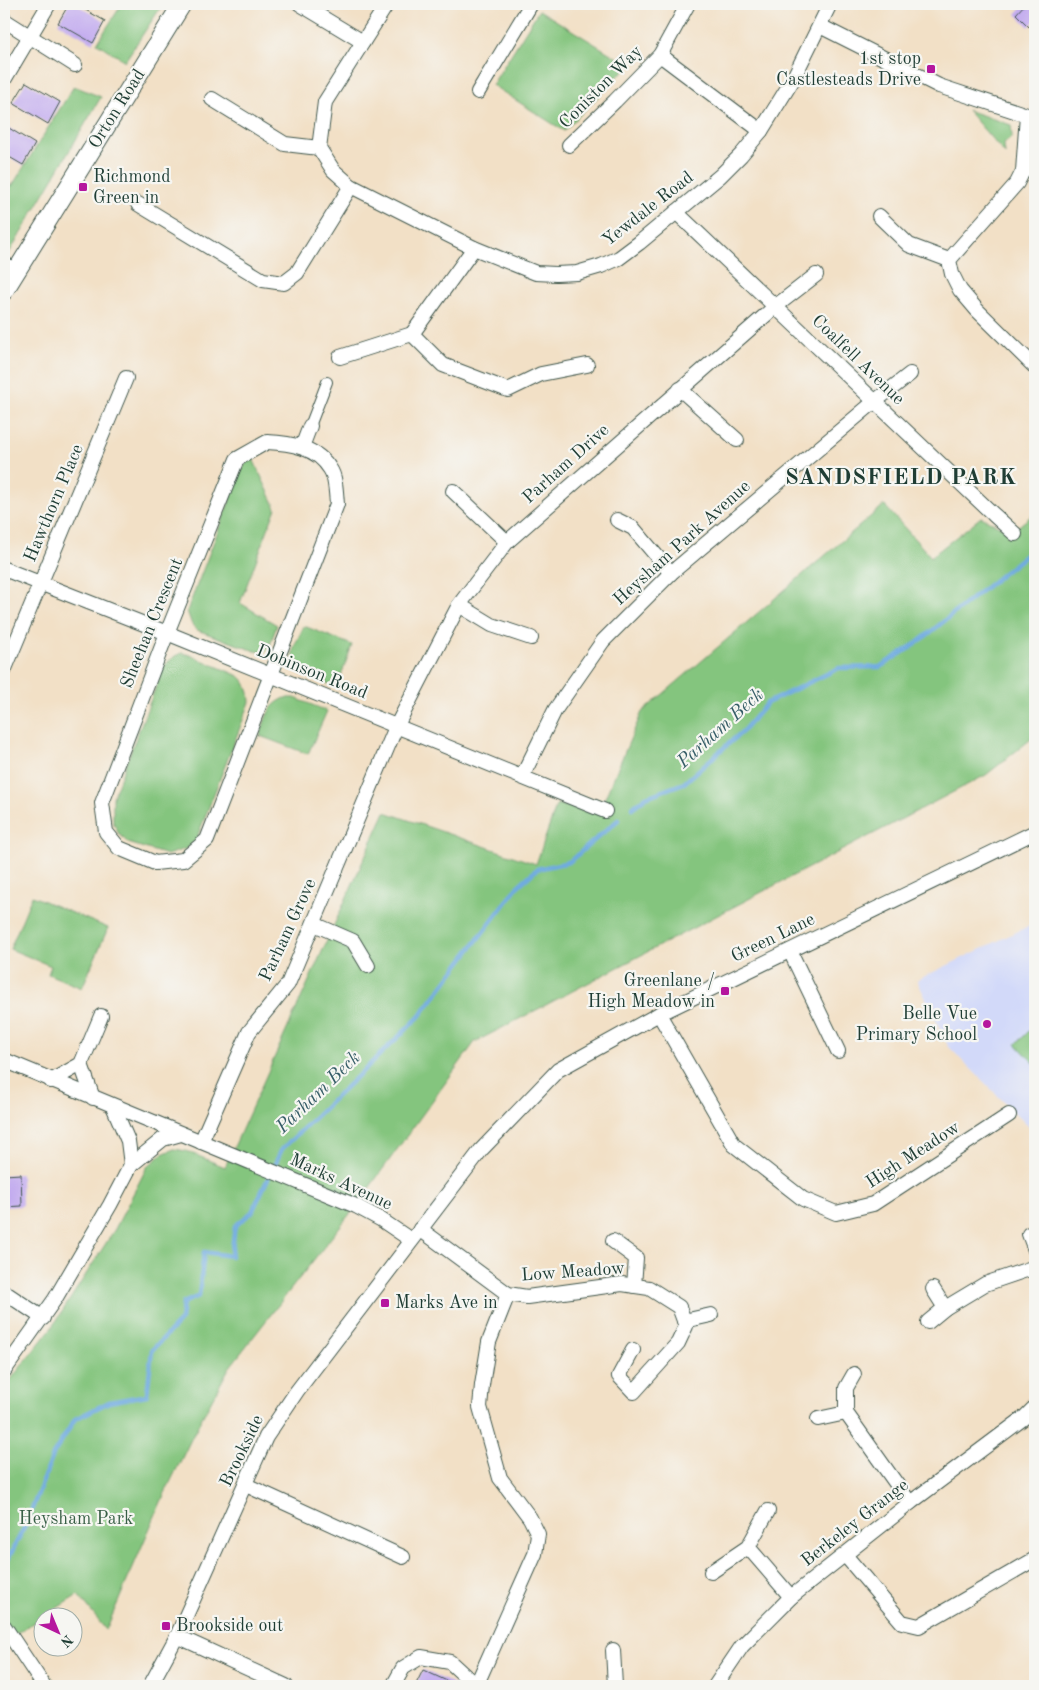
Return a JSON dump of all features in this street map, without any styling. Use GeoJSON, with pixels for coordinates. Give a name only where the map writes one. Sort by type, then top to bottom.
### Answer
{"type":"FeatureCollection","features":[{"type":"Feature","properties":{"kind":"street"},"geometry":{"type":"LineString","coordinates":[[4,80],[49,4]]}},
{"type":"Feature","properties":{"kind":"street","name":"Orton Road"},"geometry":{"type":"LineString","coordinates":[[4,291],[10,267],[182,4]]}},
{"type":"Feature","properties":{"kind":"street"},"geometry":{"type":"LineString","coordinates":[[300,4],[363,42]]}},
{"type":"Feature","properties":{"kind":"street"},"geometry":{"type":"LineString","coordinates":[[212,99],[285,144],[319,148],[325,102],[387,4]]}},
{"type":"Feature","properties":{"kind":"street"},"geometry":{"type":"LineString","coordinates":[[478,92],[531,4]]}},
{"type":"Feature","properties":{"kind":"street","name":"Coniston Way"},"geometry":{"type":"LineString","coordinates":[[569,145],[660,55],[688,4]]}},
{"type":"Feature","properties":{"kind":"street","name":"Yewdale Road"},"geometry":{"type":"LineString","coordinates":[[319,148],[333,170],[351,186],[474,248],[536,273],[577,273],[619,258],[640,243],[720,176],[762,131],[792,81],[830,4]]}},
{"type":"Feature","properties":{"kind":"street"},"geometry":{"type":"LineString","coordinates":[[4,20],[75,65]]}},
{"type":"Feature","properties":{"kind":"street"},"geometry":{"type":"LineString","coordinates":[[820,26],[939,86],[1031,116],[1023,171],[1017,183],[949,260]]}},
{"type":"Feature","properties":{"kind":"street","name":"Coniston Way"},"geometry":{"type":"LineString","coordinates":[[660,55],[762,131]]}},
{"type":"Feature","properties":{"kind":"street"},"geometry":{"type":"LineString","coordinates":[[138,204],[263,280],[284,283],[297,274],[351,186]]}},
{"type":"Feature","properties":{"kind":"street","name":"Coalfell Avenue"},"geometry":{"type":"LineString","coordinates":[[676,212],[1015,534]]}},
{"type":"Feature","properties":{"kind":"street"},"geometry":{"type":"LineString","coordinates":[[879,216],[909,245],[949,260]]}},
{"type":"Feature","properties":{"kind":"street"},"geometry":{"type":"LineString","coordinates":[[340,357],[412,334],[474,248]]}},
{"type":"Feature","properties":{"kind":"street"},"geometry":{"type":"LineString","coordinates":[[949,260],[952,274],[960,290],[977,310],[1035,367]]}},
{"type":"Feature","properties":{"kind":"street","name":"Parham Drive"},"geometry":{"type":"LineString","coordinates":[[396,727],[459,605],[507,542],[776,306],[816,275]]}},
{"type":"Feature","properties":{"kind":"street"},"geometry":{"type":"LineString","coordinates":[[412,334],[443,365],[508,390],[542,374],[586,365]]}},
{"type":"Feature","properties":{"kind":"street","name":"Heysham Park Avenue"},"geometry":{"type":"LineString","coordinates":[[522,777],[555,710],[603,641],[671,573],[874,402],[910,374]]}},
{"type":"Feature","properties":{"kind":"street","name":"Hawthorn Place"},"geometry":{"type":"LineString","coordinates":[[4,670],[126,378]]}},
{"type":"Feature","properties":{"kind":"street"},"geometry":{"type":"LineString","coordinates":[[302,447],[327,382]]}},
{"type":"Feature","properties":{"kind":"street"},"geometry":{"type":"LineString","coordinates":[[680,389],[737,440]]}},
{"type":"Feature","properties":{"kind":"street","name":"Sheehan Crescent"},"geometry":{"type":"LineString","coordinates":[[267,442],[284,442],[302,447],[318,455],[332,470],[338,504],[206,840],[183,860],[155,863],[118,848],[106,832],[102,803],[167,633],[237,459],[267,442]]}},
{"type":"Feature","properties":{"kind":"street"},"geometry":{"type":"LineString","coordinates":[[453,491],[507,542]]}},
{"type":"Feature","properties":{"kind":"street"},"geometry":{"type":"LineString","coordinates":[[617,520],[633,528],[671,573]]}},
{"type":"Feature","properties":{"kind":"street","name":"Dobinson Road"},"geometry":{"type":"LineString","coordinates":[[4,569],[167,633],[605,811]]}},
{"type":"Feature","properties":{"kind":"street"},"geometry":{"type":"LineString","coordinates":[[459,605],[492,625],[531,638]]}},
{"type":"Feature","properties":{"kind":"street","name":"Parham Grove"},"geometry":{"type":"LineString","coordinates":[[201,1142],[249,1032],[288,984],[396,727]]}},
{"type":"Feature","properties":{"kind":"street","name":"Green Lane"},"geometry":{"type":"LineString","coordinates":[[420,1229],[480,1150],[558,1070],[659,1014],[1035,832]]}},
{"type":"Feature","properties":{"kind":"street"},"geometry":{"type":"LineString","coordinates":[[314,924],[353,941],[368,966]]}},
{"type":"Feature","properties":{"kind":"street"},"geometry":{"type":"LineString","coordinates":[[790,951],[838,1051]]}},
{"type":"Feature","properties":{"kind":"street","name":"High Meadow"},"geometry":{"type":"LineString","coordinates":[[659,1014],[734,1145],[803,1199],[836,1213],[873,1204],[1009,1115]]}},
{"type":"Feature","properties":{"kind":"street"},"geometry":{"type":"LineString","coordinates":[[51,1081],[80,1064],[101,1016]]}},
{"type":"Feature","properties":{"kind":"street","name":"Marks Avenue"},"geometry":{"type":"LineString","coordinates":[[4,1060],[356,1206],[380,1218],[411,1240]]}},
{"type":"Feature","properties":{"kind":"street"},"geometry":{"type":"LineString","coordinates":[[80,1064],[93,1098]]}},
{"type":"Feature","properties":{"kind":"street"},"geometry":{"type":"LineString","coordinates":[[113,1106],[128,1141],[131,1164]]}},
{"type":"Feature","properties":{"kind":"street"},"geometry":{"type":"LineString","coordinates":[[4,1371],[43,1318],[110,1205],[131,1164],[163,1139],[181,1134]]}},
{"type":"Feature","properties":{"kind":"street","name":"Brookside"},"geometry":{"type":"LineString","coordinates":[[150,1686],[178,1636],[266,1437],[297,1391],[420,1229]]}},
{"type":"Feature","properties":{"kind":"street","name":"Low Meadow"},"geometry":{"type":"LineString","coordinates":[[420,1229],[508,1294],[527,1297],[622,1284],[648,1288],[679,1307],[684,1321]]}},
{"type":"Feature","properties":{"kind":"street"},"geometry":{"type":"LineString","coordinates":[[1029,1234],[1035,1250]]}},
{"type":"Feature","properties":{"kind":"street"},"geometry":{"type":"LineString","coordinates":[[613,1241],[636,1258],[634,1286]]}},
{"type":"Feature","properties":{"kind":"street"},"geometry":{"type":"LineString","coordinates":[[928,1322],[945,1308],[986,1284],[1035,1267]]}},
{"type":"Feature","properties":{"kind":"street"},"geometry":{"type":"LineString","coordinates":[[933,1290],[945,1308]]}},
{"type":"Feature","properties":{"kind":"street"},"geometry":{"type":"LineString","coordinates":[[4,1292],[43,1318]]}},
{"type":"Feature","properties":{"kind":"street"},"geometry":{"type":"LineString","coordinates":[[393,1686],[403,1668],[421,1657],[450,1662],[476,1686],[535,1554],[538,1534],[530,1518],[500,1478],[480,1407],[489,1342],[508,1294]]}},
{"type":"Feature","properties":{"kind":"street"},"geometry":{"type":"LineString","coordinates":[[633,1350],[619,1376],[634,1392],[678,1343],[686,1326],[684,1321],[711,1315]]}},
{"type":"Feature","properties":{"kind":"street"},"geometry":{"type":"LineString","coordinates":[[854,1374],[846,1388],[846,1413],[910,1503]]}},
{"type":"Feature","properties":{"kind":"street","name":"Berkeley Grange"},"geometry":{"type":"LineString","coordinates":[[715,1686],[742,1646],[791,1597],[910,1503],[1025,1417],[1035,1407]]}},
{"type":"Feature","properties":{"kind":"street"},"geometry":{"type":"LineString","coordinates":[[818,1419],[846,1413]]}},
{"type":"Feature","properties":{"kind":"street"},"geometry":{"type":"LineString","coordinates":[[246,1485],[403,1557]]}},
{"type":"Feature","properties":{"kind":"street"},"geometry":{"type":"LineString","coordinates":[[711,1572],[748,1547],[768,1511]]}},
{"type":"Feature","properties":{"kind":"street"},"geometry":{"type":"LineString","coordinates":[[748,1547],[791,1597]]}},
{"type":"Feature","properties":{"kind":"street"},"geometry":{"type":"LineString","coordinates":[[845,1555],[902,1622],[919,1626],[1035,1559]]}},
{"type":"Feature","properties":{"kind":"street"},"geometry":{"type":"LineString","coordinates":[[4,1626],[44,1686]]}},
{"type":"Feature","properties":{"kind":"street"},"geometry":{"type":"LineString","coordinates":[[178,1636],[286,1686]]}},
{"type":"Feature","properties":{"kind":"street"},"geometry":{"type":"LineString","coordinates":[[613,1650],[615,1686]]}},
{"type":"Feature","properties":{"kind":"shaded area","name":"Belle Vue Primary School"},"geometry":{"type":"Polygon","coordinates":[[[1035,923],[1035,1133],[948,1046],[917,980],[1035,923]]]}},
{"type":"Feature","properties":{"kind":"green space"},"geometry":{"type":"Polygon","coordinates":[[[122,4],[163,4],[125,61],[97,43],[122,4]]]}},
{"type":"Feature","properties":{"kind":"green space"},"geometry":{"type":"Polygon","coordinates":[[[539,10],[629,65],[564,131],[492,85],[539,10]]]}},
{"type":"Feature","properties":{"kind":"green space"},"geometry":{"type":"Polygon","coordinates":[[[74,86],[101,97],[8,255],[4,252],[4,180],[12,186],[74,86]]]}},
{"type":"Feature","properties":{"kind":"green space"},"geometry":{"type":"Polygon","coordinates":[[[967,110],[1011,125],[1012,137],[1004,144],[1005,154],[967,110]]]}},
{"type":"Feature","properties":{"kind":"green space"},"geometry":{"type":"Polygon","coordinates":[[[253,459],[276,508],[240,603],[277,625],[269,648],[263,652],[255,651],[197,630],[192,625],[187,611],[240,474],[245,464],[253,459]]]}},
{"type":"Feature","properties":{"kind":"green space","name":"Heysham Park"},"geometry":{"type":"Polygon","coordinates":[[[884,505],[931,557],[981,517],[1011,532],[1035,513],[1035,736],[986,775],[475,1042],[356,1206],[229,1368],[197,1427],[164,1495],[106,1630],[78,1595],[57,1608],[32,1608],[32,1624],[4,1641],[4,1388],[53,1326],[115,1229],[147,1167],[162,1154],[174,1149],[186,1151],[225,1167],[385,812],[536,864],[557,804],[598,814],[642,712],[884,505]]]}},
{"type":"Feature","properties":{"kind":"green space"},"geometry":{"type":"Polygon","coordinates":[[[304,626],[352,645],[337,687],[299,673],[295,666],[293,654],[295,644],[304,626]]]}},
{"type":"Feature","properties":{"kind":"green space"},"geometry":{"type":"Polygon","coordinates":[[[182,653],[239,676],[248,688],[250,702],[196,840],[188,848],[167,855],[128,843],[119,834],[113,822],[113,797],[164,666],[175,656],[182,653]]]}},
{"type":"Feature","properties":{"kind":"green space"},"geometry":{"type":"Polygon","coordinates":[[[285,698],[295,698],[327,711],[308,754],[260,736],[271,709],[285,698]]]}},
{"type":"Feature","properties":{"kind":"green space"},"geometry":{"type":"Polygon","coordinates":[[[32,896],[108,928],[82,988],[48,974],[51,966],[10,949],[32,896]]]}},
{"type":"Feature","properties":{"kind":"green space"},"geometry":{"type":"Polygon","coordinates":[[[1035,1025],[1035,1064],[1016,1044],[1035,1025]]]}},
{"type":"Feature","properties":{"kind":"building"},"geometry":{"type":"Polygon","coordinates":[[[69,4],[75,4],[105,21],[93,43],[58,23],[69,4]]]}},
{"type":"Feature","properties":{"kind":"building"},"geometry":{"type":"Polygon","coordinates":[[[1025,4],[1032,4],[1035,7],[1035,20],[1029,27],[1016,14],[1025,4]]]}},
{"type":"Feature","properties":{"kind":"building"},"geometry":{"type":"Polygon","coordinates":[[[26,82],[60,102],[48,124],[13,103],[26,82]]]}},
{"type":"Feature","properties":{"kind":"building"},"geometry":{"type":"Polygon","coordinates":[[[4,125],[35,144],[23,165],[4,154],[4,125]]]}},
{"type":"Feature","properties":{"kind":"building"},"geometry":{"type":"Polygon","coordinates":[[[21,1174],[22,1206],[4,1207],[4,1175],[21,1174]]]}},
{"type":"Feature","properties":{"kind":"building"},"geometry":{"type":"Polygon","coordinates":[[[423,1670],[458,1686],[415,1686],[423,1670]]]}},
{"type":"Feature","properties":{"kind":"waterway","name":"Parham Beck"},"geometry":{"type":"LineString","coordinates":[[632,808],[646,797],[684,783],[743,731],[767,703],[839,668],[880,667],[917,643],[1031,551]]}},
{"type":"Feature","properties":{"kind":"waterway","name":"Parham Beck"},"geometry":{"type":"LineString","coordinates":[[4,1567],[26,1524],[54,1453],[75,1419],[109,1402],[147,1395],[152,1350],[181,1320],[183,1303],[199,1296],[204,1252],[231,1256],[235,1226],[252,1212],[282,1149],[419,1017],[518,886],[537,869],[569,862],[618,820]]}},
{"type":"Feature","properties":{"kind":"place","name":"1st stop Castlesteads Drive"},"geometry":{"type":"Point","coordinates":[931,69]}},
{"type":"Feature","properties":{"kind":"place","name":"Richmond Green in"},"geometry":{"type":"Point","coordinates":[83,187]}},
{"type":"Feature","properties":{"kind":"place","name":"Greenlane / High Meadow in"},"geometry":{"type":"Point","coordinates":[725,991]}},
{"type":"Feature","properties":{"kind":"place","name":"Belle Vue Primary School"},"geometry":{"type":"Point","coordinates":[987,1024]}},
{"type":"Feature","properties":{"kind":"place","name":"Marks Ave in"},"geometry":{"type":"Point","coordinates":[385,1303]}},
{"type":"Feature","properties":{"kind":"place","name":"Brookside out"},"geometry":{"type":"Point","coordinates":[166,1626]}},
{"type":"Feature","properties":{"kind":"district","name":"SANDSFIELD PARK"},"geometry":{"type":"Point","coordinates":[901,478]}}]}
